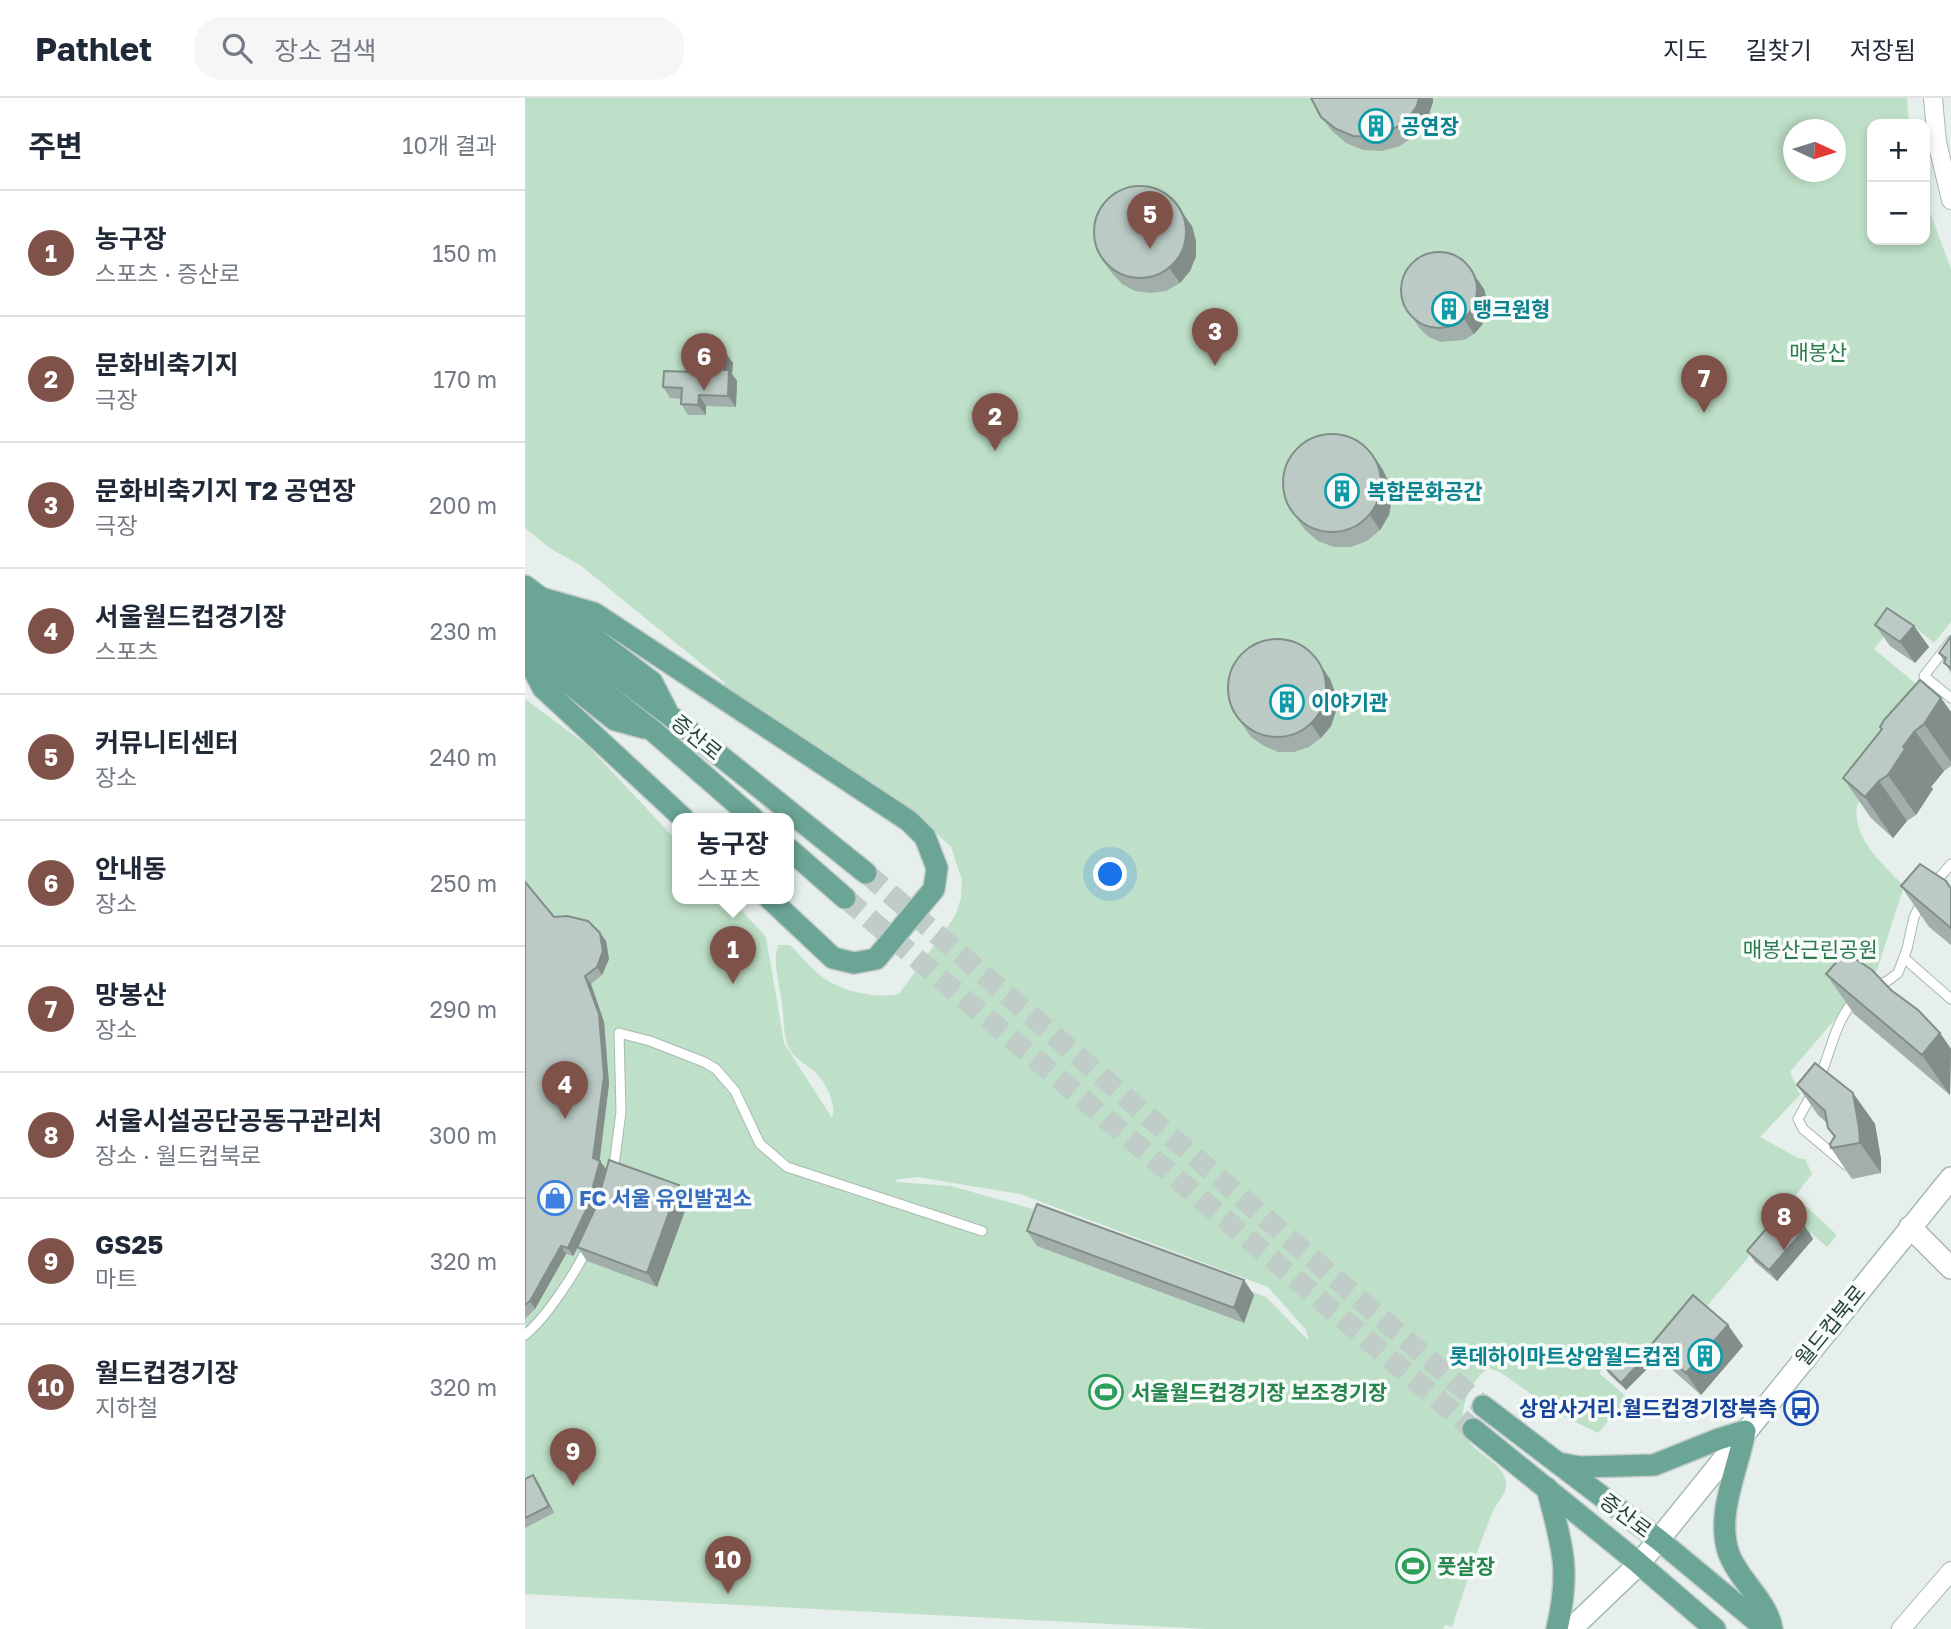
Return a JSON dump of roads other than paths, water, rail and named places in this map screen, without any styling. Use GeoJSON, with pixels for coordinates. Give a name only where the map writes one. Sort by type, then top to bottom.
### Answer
{"type":"FeatureCollection","features":[{"type":"Feature","properties":{"kind":"main road","name":"증산로"},"geometry":{"type":"LineString","coordinates":[[529,596],[652,682],[668,714],[791,813]]}},
{"type":"Feature","properties":{"kind":"main road"},"geometry":{"type":"LineString","coordinates":[[529,596],[594,613],[909,821],[925,837],[937,868],[934,890],[876,959],[854,963],[833,958],[775,904]]}},
{"type":"Feature","properties":{"kind":"main road","name":"증산로"},"geometry":{"type":"LineString","coordinates":[[525,630],[652,730],[747,813]]}},
{"type":"Feature","properties":{"kind":"main road"},"geometry":{"type":"LineString","coordinates":[[525,651],[615,720],[652,730]]}},
{"type":"Feature","properties":{"kind":"main road"},"geometry":{"type":"LineString","coordinates":[[525,651],[543,688],[678,813]]}},
{"type":"Feature","properties":{"kind":"main road","name":"증산로"},"geometry":{"type":"LineString","coordinates":[[794,815],[866,873]]}},
{"type":"Feature","properties":{"kind":"main road"},"geometry":{"type":"LineString","coordinates":[[794,853],[845,898]]}},
{"type":"Feature","properties":{"kind":"main road","name":"월드컵북로"},"geometry":{"type":"LineString","coordinates":[[1571,1629],[1639,1564],[1951,1178]]}},
{"type":"Feature","properties":{"kind":"main road"},"geometry":{"type":"LineString","coordinates":[[1910,1227],[1951,1268]]}},
{"type":"Feature","properties":{"kind":"main road","name":"증산로"},"geometry":{"type":"LineString","coordinates":[[1483,1406],[1659,1540],[1766,1629]]}},
{"type":"Feature","properties":{"kind":"main road","name":"증산로"},"geometry":{"type":"LineString","coordinates":[[1473,1429],[1715,1629]]}},
{"type":"Feature","properties":{"kind":"main road"},"geometry":{"type":"LineString","coordinates":[[1558,1463],[1580,1466],[1654,1465],[1745,1431],[1728,1497],[1725,1536],[1729,1554],[1743,1579],[1765,1608],[1772,1629]]}},
{"type":"Feature","properties":{"kind":"main road"},"geometry":{"type":"LineString","coordinates":[[1547,1488],[1563,1545],[1566,1570],[1557,1629]]}},
{"type":"Feature","properties":{"kind":"street"},"geometry":{"type":"LineString","coordinates":[[1933,98],[1937,142],[1951,200]]}},
{"type":"Feature","properties":{"kind":"street"},"geometry":{"type":"LineString","coordinates":[[1901,1629],[1951,1571]]}},
{"type":"Feature","properties":{"kind":"lane"},"geometry":{"type":"LineString","coordinates":[[1951,641],[1924,676],[1951,698]]}},
{"type":"Feature","properties":{"kind":"lane"},"geometry":{"type":"LineString","coordinates":[[1849,1168],[1803,1129],[1798,1119],[1816,1089],[1827,1061],[1831,1041],[1847,1008],[1866,987],[1886,982],[1898,973],[1914,917],[1924,895],[1951,864]]}},
{"type":"Feature","properties":{"kind":"lane"},"geometry":{"type":"LineString","coordinates":[[1904,958],[1951,999]]}},
{"type":"Feature","properties":{"kind":"lane"},"geometry":{"type":"LineString","coordinates":[[612,1181],[621,1112],[619,1033],[650,1041],[716,1069],[735,1091],[760,1144],[787,1167],[982,1231]]}},
{"type":"Feature","properties":{"kind":"lane"},"geometry":{"type":"LineString","coordinates":[[525,1335],[534,1328],[562,1290],[591,1238]]}},
{"type":"Feature","properties":{"kind":"tunnel"},"geometry":{"type":"LineString","coordinates":[[866,873],[1483,1406]]}},
{"type":"Feature","properties":{"kind":"tunnel"},"geometry":{"type":"LineString","coordinates":[[845,898],[1473,1429]]}},
{"type":"Feature","properties":{"kind":"place","name":"공연장"},"geometry":{"type":"Point","coordinates":[1376,126]}},
{"type":"Feature","properties":{"kind":"place","name":"커뮤니티센터"},"geometry":{"type":"Point","coordinates":[1150,249]}},
{"type":"Feature","properties":{"kind":"place","name":"탱크원형"},"geometry":{"type":"Point","coordinates":[1449,309]}},
{"type":"Feature","properties":{"kind":"place","name":"문화비축기지 T2 공연장"},"geometry":{"type":"Point","coordinates":[1215,366]}},
{"type":"Feature","properties":{"kind":"place","name":"안내동"},"geometry":{"type":"Point","coordinates":[704,391]}},
{"type":"Feature","properties":{"kind":"place","name":"망봉산"},"geometry":{"type":"Point","coordinates":[1704,413]}},
{"type":"Feature","properties":{"kind":"place","name":"문화비축기지"},"geometry":{"type":"Point","coordinates":[995,451]}},
{"type":"Feature","properties":{"kind":"place","name":"복합문화공간"},"geometry":{"type":"Point","coordinates":[1342,491]}},
{"type":"Feature","properties":{"kind":"place","name":"이야기관"},"geometry":{"type":"Point","coordinates":[1287,702]}},
{"type":"Feature","properties":{"kind":"place","name":"농구장"},"geometry":{"type":"Point","coordinates":[733,984]}},
{"type":"Feature","properties":{"kind":"place","name":"서울월드컵경기장"},"geometry":{"type":"Point","coordinates":[565,1119]}},
{"type":"Feature","properties":{"kind":"place","name":"FC 서울 유인발권소"},"geometry":{"type":"Point","coordinates":[555,1198]}},
{"type":"Feature","properties":{"kind":"place","name":"서울시설공단공동구관리처"},"geometry":{"type":"Point","coordinates":[1784,1251]}},
{"type":"Feature","properties":{"kind":"place","name":"롯데하이마트상암월드컵점"},"geometry":{"type":"Point","coordinates":[1705,1356]}},
{"type":"Feature","properties":{"kind":"place","name":"서울월드컵경기장 보조경기장"},"geometry":{"type":"Point","coordinates":[1106,1392]}},
{"type":"Feature","properties":{"kind":"place","name":"상암사거리.월드컵경기장북측"},"geometry":{"type":"Point","coordinates":[1801,1408]}},
{"type":"Feature","properties":{"kind":"place","name":"GS25"},"geometry":{"type":"Point","coordinates":[573,1486]}},
{"type":"Feature","properties":{"kind":"place","name":"풋살장"},"geometry":{"type":"Point","coordinates":[1413,1566]}},
{"type":"Feature","properties":{"kind":"place","name":"월드컵경기장"},"geometry":{"type":"Point","coordinates":[728,1594]}},
{"type":"Feature","properties":{"kind":"park label","name":"매봉산"},"geometry":{"type":"Point","coordinates":[1818,352]}},
{"type":"Feature","properties":{"kind":"park label","name":"매봉산근린공원"},"geometry":{"type":"Point","coordinates":[1810,949]}}]}
